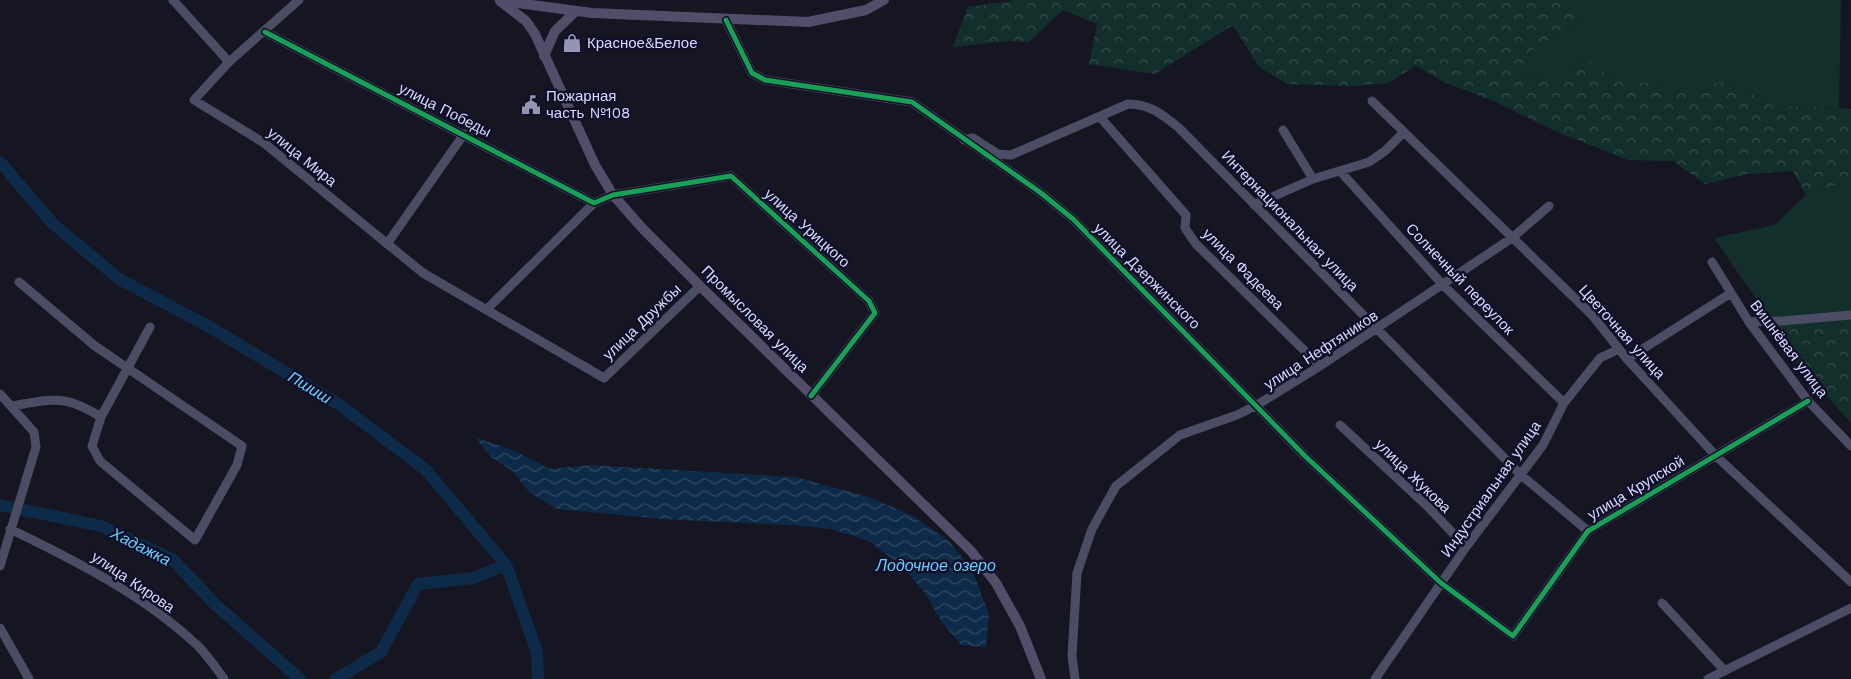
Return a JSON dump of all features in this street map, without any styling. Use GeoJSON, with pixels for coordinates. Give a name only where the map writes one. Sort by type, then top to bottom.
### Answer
{"type":"FeatureCollection","features":[{"type":"Feature","properties":{"kind":"main road"},"geometry":{"type":"LineString","coordinates":[[498,0],[576,11],[726,20],[808,22],[866,10],[884,0]]}},
{"type":"Feature","properties":{"kind":"main road","name":"Промысловая улица"},"geometry":{"type":"LineString","coordinates":[[498,0],[526,20],[595,165],[613,195],[643,229],[700,286],[971,551],[996,583],[1020,626],[1041,679]]}},
{"type":"Feature","properties":{"kind":"main road"},"geometry":{"type":"LineString","coordinates":[[544,56],[555,31],[576,11]]}},
{"type":"Feature","properties":{"kind":"street"},"geometry":{"type":"LineString","coordinates":[[172,0],[229,62],[299,0]]}},
{"type":"Feature","properties":{"kind":"street","name":"улица Дзержинского"},"geometry":{"type":"LineString","coordinates":[[726,20],[752,73],[765,80],[912,102],[1041,193],[1073,219],[1305,456],[1441,584],[1514,636]]}},
{"type":"Feature","properties":{"kind":"street","name":"улица Победы"},"geometry":{"type":"LineString","coordinates":[[265,32],[594,203]]}},
{"type":"Feature","properties":{"kind":"street","name":"улица Мира"},"geometry":{"type":"LineString","coordinates":[[229,62],[194,100],[264,143],[423,273],[604,378]]}},
{"type":"Feature","properties":{"kind":"street","name":"Цветочная улица"},"geometry":{"type":"LineString","coordinates":[[1372,101],[1592,315],[1618,349],[1716,456],[1851,582]]}},
{"type":"Feature","properties":{"kind":"street","name":"Интернациональная улица"},"geometry":{"type":"LineString","coordinates":[[1100,117],[1128,104],[1140,104],[1156,110],[1179,128],[1521,476],[1588,531]]}},
{"type":"Feature","properties":{"kind":"street"},"geometry":{"type":"LineString","coordinates":[[964,140],[973,138],[998,154],[1011,154],[1100,117]]}},
{"type":"Feature","properties":{"kind":"street","name":"улица Фадеева"},"geometry":{"type":"LineString","coordinates":[[1100,117],[1186,215],[1185,228],[1196,244],[1320,366]]}},
{"type":"Feature","properties":{"kind":"street"},"geometry":{"type":"LineString","coordinates":[[1283,130],[1313,179]]}},
{"type":"Feature","properties":{"kind":"street"},"geometry":{"type":"LineString","coordinates":[[1254,204],[1313,179],[1369,162],[1385,151],[1404,132]]}},
{"type":"Feature","properties":{"kind":"street"},"geometry":{"type":"LineString","coordinates":[[387,244],[464,134]]}},
{"type":"Feature","properties":{"kind":"street","name":"Солнечный переулок"},"geometry":{"type":"LineString","coordinates":[[1340,171],[1443,285],[1564,403]]}},
{"type":"Feature","properties":{"kind":"street","name":"улица Урицкого"},"geometry":{"type":"LineString","coordinates":[[613,195],[731,176],[869,301],[875,313],[811,396]]}},
{"type":"Feature","properties":{"kind":"street"},"geometry":{"type":"LineString","coordinates":[[487,309],[594,203],[613,195]]}},
{"type":"Feature","properties":{"kind":"street","name":"улица Нефтяников"},"geometry":{"type":"LineString","coordinates":[[1074,679],[1072,656],[1077,573],[1092,529],[1116,486],[1180,435],[1237,415],[1257,405],[1320,366],[1512,238],[1549,206]]}},
{"type":"Feature","properties":{"kind":"street","name":"Вишнёвая улица"},"geometry":{"type":"LineString","coordinates":[[1712,262],[1749,322],[1808,401],[1851,446]]}},
{"type":"Feature","properties":{"kind":"street"},"geometry":{"type":"LineString","coordinates":[[18,282],[95,346],[129,369],[242,446],[237,465],[195,540],[100,461],[92,446],[101,417],[129,369],[150,327]]}},
{"type":"Feature","properties":{"kind":"street","name":"улица Дружбы"},"geometry":{"type":"LineString","coordinates":[[604,378],[700,286]]}},
{"type":"Feature","properties":{"kind":"street"},"geometry":{"type":"LineString","coordinates":[[1627,359],[1731,293]]}},
{"type":"Feature","properties":{"kind":"street"},"geometry":{"type":"LineString","coordinates":[[1749,322],[1851,315]]}},
{"type":"Feature","properties":{"kind":"street","name":"Индустриальная улица"},"geometry":{"type":"LineString","coordinates":[[1375,679],[1466,547],[1543,445],[1564,403],[1600,358],[1618,349]]}},
{"type":"Feature","properties":{"kind":"street"},"geometry":{"type":"LineString","coordinates":[[0,394],[34,432],[36,447],[0,566]]}},
{"type":"Feature","properties":{"kind":"street"},"geometry":{"type":"LineString","coordinates":[[12,406],[56,398],[79,404],[101,417]]}},
{"type":"Feature","properties":{"kind":"street","name":"улица Крупской"},"geometry":{"type":"LineString","coordinates":[[1514,636],[1588,531],[1808,401]]}},
{"type":"Feature","properties":{"kind":"street","name":"улица Жукова"},"geometry":{"type":"LineString","coordinates":[[1340,425],[1427,506],[1466,547]]}},
{"type":"Feature","properties":{"kind":"street","name":"улица Кирова"},"geometry":{"type":"LineString","coordinates":[[11,526],[79,562],[123,589],[198,647],[224,679]]}},
{"type":"Feature","properties":{"kind":"street"},"geometry":{"type":"LineString","coordinates":[[1662,603],[1724,671]]}},
{"type":"Feature","properties":{"kind":"street"},"geometry":{"type":"LineString","coordinates":[[1708,679],[1851,608]]}},
{"type":"Feature","properties":{"kind":"street"},"geometry":{"type":"LineString","coordinates":[[0,628],[29,679]]}},
{"type":"Feature","properties":{"kind":"green space"},"geometry":{"type":"Polygon","coordinates":[[[1016,0],[1576,0],[1579,22],[1529,52],[1525,80],[1554,79],[1586,57],[1610,78],[1688,89],[1727,81],[1774,105],[1851,109],[1851,181],[1806,195],[1793,171],[1747,174],[1705,184],[1673,161],[1628,160],[1555,131],[1496,102],[1444,82],[1416,66],[1388,83],[1353,86],[1287,84],[1258,66],[1233,25],[1155,74],[1089,64],[1097,24],[1063,10],[1029,42],[1008,41],[953,47],[968,7],[1016,0]]]}},
{"type":"Feature","properties":{"kind":"green space"},"geometry":{"type":"Polygon","coordinates":[[[1576,0],[1841,0],[1839,108],[1774,105],[1727,81],[1688,89],[1610,78],[1586,57],[1554,79],[1525,80],[1529,52],[1579,22],[1576,0]]]}},
{"type":"Feature","properties":{"kind":"green space"},"geometry":{"type":"Polygon","coordinates":[[[1851,181],[1851,323],[1830,323],[1778,330],[1714,238],[1774,225],[1806,195],[1851,181]]]}},
{"type":"Feature","properties":{"kind":"green space"},"geometry":{"type":"Polygon","coordinates":[[[1830,323],[1851,323],[1851,423],[1789,355],[1778,330],[1830,323]]]}},
{"type":"Feature","properties":{"kind":"water","name":"Лодочное озеро"},"geometry":{"type":"Polygon","coordinates":[[[476,438],[513,450],[550,469],[590,465],[795,477],[869,497],[913,516],[948,540],[972,570],[989,614],[986,647],[961,645],[941,621],[925,593],[903,567],[869,541],[831,529],[792,525],[663,519],[557,509],[529,492],[513,471],[492,458],[476,438]]]}},
{"type":"Feature","properties":{"kind":"waterway","name":"Пшиш"},"geometry":{"type":"LineString","coordinates":[[0,162],[52,223],[119,279],[208,326],[340,405],[426,470],[506,565],[537,652],[538,679]]}},
{"type":"Feature","properties":{"kind":"waterway","name":"Хадажка"},"geometry":{"type":"LineString","coordinates":[[0,505],[101,526],[172,559],[216,605],[300,679]]}},
{"type":"Feature","properties":{"kind":"waterway","name":"Хадажка"},"geometry":{"type":"LineString","coordinates":[[336,679],[381,652],[418,584],[473,578],[506,565]]}},
{"type":"Feature","properties":{"kind":"cycle path"},"geometry":{"type":"LineString","coordinates":[[726,20],[752,73],[765,80],[912,102],[1041,193],[1073,219],[1305,456],[1441,583],[1513,636],[1588,531],[1808,401]]}},
{"type":"Feature","properties":{"kind":"cycle path"},"geometry":{"type":"LineString","coordinates":[[265,32],[594,203],[613,195],[731,176],[869,301],[875,313],[811,396]]}},
{"type":"Feature","properties":{"kind":"place","name":"Красное&Белое"},"geometry":{"type":"Point","coordinates":[572,43]}},
{"type":"Feature","properties":{"kind":"place","name":"Пожарная часть №108"},"geometry":{"type":"Point","coordinates":[531,105]}}]}
